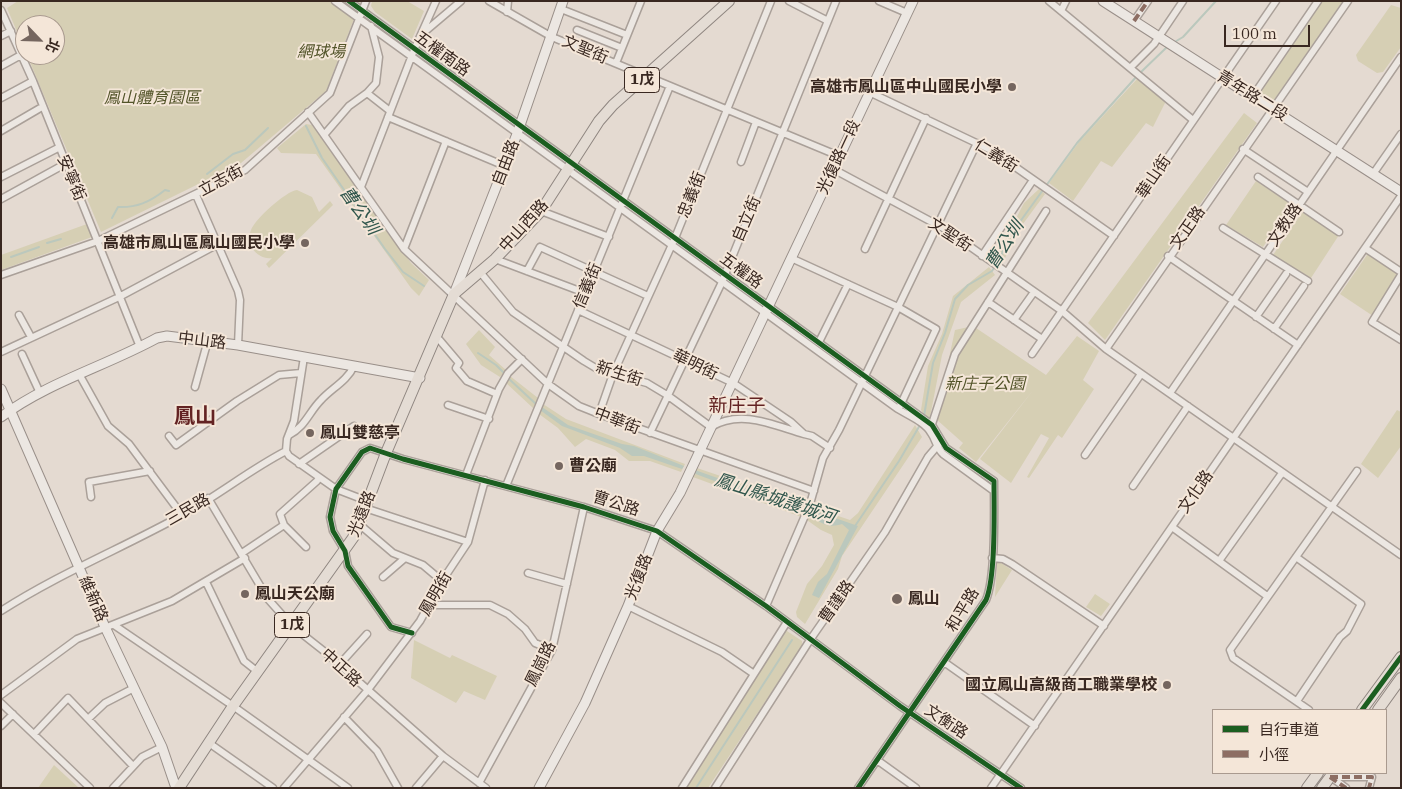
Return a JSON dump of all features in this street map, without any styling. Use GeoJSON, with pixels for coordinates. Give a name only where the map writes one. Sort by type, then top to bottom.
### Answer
{"type":"FeatureCollection","features":[{"type":"Feature","properties":{"kind":"main road","name":"中山西路"},"geometry":{"type":"LineString","coordinates":[[454,294],[495,259],[541,211],[599,121],[613,105],[729,1]]}},
{"type":"Feature","properties":{"kind":"main road","name":"光遠路"},"geometry":{"type":"LineString","coordinates":[[178,788],[233,706],[345,551],[359,524],[386,453],[420,378],[454,294]]}},
{"type":"Feature","properties":{"kind":"main road"},"geometry":{"type":"LineString","coordinates":[[1363,709],[1401,657]]}},
{"type":"Feature","properties":{"kind":"main road"},"geometry":{"type":"LineString","coordinates":[[1379,709],[1401,678]]}},
{"type":"Feature","properties":{"kind":"main road"},"geometry":{"type":"LineString","coordinates":[[1307,788],[1317,774]]}},
{"type":"Feature","properties":{"kind":"street","name":"五權南路"},"geometry":{"type":"LineString","coordinates":[[335,1],[413,53],[519,130]]}},
{"type":"Feature","properties":{"kind":"street","name":"五權南路"},"geometry":{"type":"LineString","coordinates":[[349,1],[413,53]]}},
{"type":"Feature","properties":{"kind":"street","name":"立志街"},"geometry":{"type":"LineString","coordinates":[[1,275],[98,241],[245,170],[330,93],[366,1]]}},
{"type":"Feature","properties":{"kind":"street"},"geometry":{"type":"LineString","coordinates":[[361,187],[413,53],[436,1]]}},
{"type":"Feature","properties":{"kind":"street"},"geometry":{"type":"LineString","coordinates":[[420,36],[461,1]]}},
{"type":"Feature","properties":{"kind":"street","name":"文聖街"},"geometry":{"type":"LineString","coordinates":[[489,1],[552,37],[839,156]]}},
{"type":"Feature","properties":{"kind":"street"},"geometry":{"type":"LineString","coordinates":[[507,12],[508,1]]}},
{"type":"Feature","properties":{"kind":"street"},"geometry":{"type":"LineString","coordinates":[[616,63],[641,1]]}},
{"type":"Feature","properties":{"kind":"street","name":"忠義街"},"geometry":{"type":"LineString","coordinates":[[599,414],[613,374],[675,238],[771,1]]}},
{"type":"Feature","properties":{"kind":"street"},"geometry":{"type":"LineString","coordinates":[[789,1],[828,22]]}},
{"type":"Feature","properties":{"kind":"street","name":"自立街"},"geometry":{"type":"LineString","coordinates":[[650,433],[722,282],[836,1]]}},
{"type":"Feature","properties":{"kind":"street"},"geometry":{"type":"LineString","coordinates":[[879,1],[907,13]]}},
{"type":"Feature","properties":{"kind":"street","name":"光復路一段"},"geometry":{"type":"LineString","coordinates":[[767,309],[913,1]]}},
{"type":"Feature","properties":{"kind":"street"},"geometry":{"type":"LineString","coordinates":[[1049,1],[1193,120]]}},
{"type":"Feature","properties":{"kind":"street"},"geometry":{"type":"LineString","coordinates":[[1061,11],[1066,1]]}},
{"type":"Feature","properties":{"kind":"street","name":"青年路二段"},"geometry":{"type":"LineString","coordinates":[[1103,1],[1401,192]]}},
{"type":"Feature","properties":{"kind":"street"},"geometry":{"type":"LineString","coordinates":[[1134,22],[1148,1]]}},
{"type":"Feature","properties":{"kind":"street"},"geometry":{"type":"LineString","coordinates":[[1131,67],[1159,37],[1183,1]]}},
{"type":"Feature","properties":{"kind":"street","name":"華山街"},"geometry":{"type":"LineString","coordinates":[[1032,354],[1276,1]]}},
{"type":"Feature","properties":{"kind":"street"},"geometry":{"type":"LineString","coordinates":[[1253,96],[1318,1]]}},
{"type":"Feature","properties":{"kind":"street","name":"文正路"},"geometry":{"type":"LineString","coordinates":[[1106,349],[1168,256],[1348,1]]}},
{"type":"Feature","properties":{"kind":"street"},"geometry":{"type":"LineString","coordinates":[[562,5],[627,35]]}},
{"type":"Feature","properties":{"kind":"street","name":"自由路"},"geometry":{"type":"LineString","coordinates":[[454,294],[519,130],[562,5]]}},
{"type":"Feature","properties":{"kind":"street","name":"安寧街"},"geometry":{"type":"LineString","coordinates":[[1,10],[15,41]]}},
{"type":"Feature","properties":{"kind":"street"},"geometry":{"type":"LineString","coordinates":[[324,135],[349,106],[368,94],[376,83],[379,57],[371,26]]}},
{"type":"Feature","properties":{"kind":"street"},"geometry":{"type":"LineString","coordinates":[[577,30],[622,48]]}},
{"type":"Feature","properties":{"kind":"street"},"geometry":{"type":"LineString","coordinates":[[1,36],[11,31]]}},
{"type":"Feature","properties":{"kind":"street","name":"文教路"},"geometry":{"type":"LineString","coordinates":[[1170,393],[1401,56]]}},
{"type":"Feature","properties":{"kind":"street"},"geometry":{"type":"LineString","coordinates":[[1,66],[15,58]]}},
{"type":"Feature","properties":{"kind":"street","name":"安寧街"},"geometry":{"type":"LineString","coordinates":[[26,65],[140,347]]}},
{"type":"Feature","properties":{"kind":"street"},"geometry":{"type":"LineString","coordinates":[[1,98],[33,81]]}},
{"type":"Feature","properties":{"kind":"street","name":"信義街"},"geometry":{"type":"LineString","coordinates":[[506,486],[670,86]]}},
{"type":"Feature","properties":{"kind":"street","name":"仁義街"},"geometry":{"type":"LineString","coordinates":[[869,92],[992,150],[1114,236]]}},
{"type":"Feature","properties":{"kind":"street"},"geometry":{"type":"LineString","coordinates":[[368,94],[389,114],[505,166]]}},
{"type":"Feature","properties":{"kind":"street"},"geometry":{"type":"LineString","coordinates":[[1,131],[42,106]]}},
{"type":"Feature","properties":{"kind":"street","name":"中華街"},"geometry":{"type":"LineString","coordinates":[[308,112],[404,249],[548,384],[579,406],[814,491]]}},
{"type":"Feature","properties":{"kind":"street"},"geometry":{"type":"LineString","coordinates":[[865,249],[926,118]]}},
{"type":"Feature","properties":{"kind":"street"},"geometry":{"type":"LineString","coordinates":[[741,162],[756,122]]}},
{"type":"Feature","properties":{"kind":"street","name":"五權路"},"geometry":{"type":"LineString","coordinates":[[519,130],[569,167],[620,209],[671,246],[722,282],[819,342],[902,402],[917,417],[929,426],[937,429],[941,441]]}},
{"type":"Feature","properties":{"kind":"street"},"geometry":{"type":"LineString","coordinates":[[1373,174],[1401,134]]}},
{"type":"Feature","properties":{"kind":"street"},"geometry":{"type":"LineString","coordinates":[[404,249],[446,141]]}},
{"type":"Feature","properties":{"kind":"street"},"geometry":{"type":"LineString","coordinates":[[766,606],[807,511],[823,458],[850,408],[977,143]]}},
{"type":"Feature","properties":{"kind":"street"},"geometry":{"type":"LineString","coordinates":[[1,177],[58,148]]}},
{"type":"Feature","properties":{"kind":"street"},"geometry":{"type":"LineString","coordinates":[[1243,149],[1308,192]]}},
{"type":"Feature","properties":{"kind":"street"},"geometry":{"type":"LineString","coordinates":[[1,199],[65,164]]}},
{"type":"Feature","properties":{"kind":"street","name":"五權路"},"geometry":{"type":"LineString","coordinates":[[569,167],[624,200],[725,274],[767,309],[898,409],[917,417]]}},
{"type":"Feature","properties":{"kind":"street","name":"文聖街"},"geometry":{"type":"LineString","coordinates":[[833,168],[937,225],[1062,311],[1106,349],[1141,374],[1331,507],[1400,552]]}},
{"type":"Feature","properties":{"kind":"street"},"geometry":{"type":"LineString","coordinates":[[1258,177],[1339,232]]}},
{"type":"Feature","properties":{"kind":"street"},"geometry":{"type":"LineString","coordinates":[[982,256],[1033,180]]}},
{"type":"Feature","properties":{"kind":"street"},"geometry":{"type":"LineString","coordinates":[[196,195],[240,300],[238,345]]}},
{"type":"Feature","properties":{"kind":"street","name":"文化路"},"geometry":{"type":"LineString","coordinates":[[991,788],[1401,196]]}},
{"type":"Feature","properties":{"kind":"street"},"geometry":{"type":"LineString","coordinates":[[541,211],[609,237]]}},
{"type":"Feature","properties":{"kind":"street"},"geometry":{"type":"LineString","coordinates":[[994,491],[989,485],[949,459],[936,446],[929,426],[955,354],[1046,212]]}},
{"type":"Feature","properties":{"kind":"street"},"geometry":{"type":"LineString","coordinates":[[1224,228],[1266,254],[1306,283],[1274,329]]}},
{"type":"Feature","properties":{"kind":"street"},"geometry":{"type":"LineString","coordinates":[[1,352],[119,297],[218,244]]}},
{"type":"Feature","properties":{"kind":"street"},"geometry":{"type":"LineString","coordinates":[[527,271],[540,247],[648,296]]}},
{"type":"Feature","properties":{"kind":"street"},"geometry":{"type":"LineString","coordinates":[[1365,248],[1401,274],[1372,322],[1401,340]]}},
{"type":"Feature","properties":{"kind":"street"},"geometry":{"type":"LineString","coordinates":[[1168,256],[1298,345]]}},
{"type":"Feature","properties":{"kind":"street"},"geometry":{"type":"LineString","coordinates":[[792,258],[898,308],[936,329],[898,409]]}},
{"type":"Feature","properties":{"kind":"street"},"geometry":{"type":"LineString","coordinates":[[495,259],[585,294]]}},
{"type":"Feature","properties":{"kind":"street","name":"新生街"},"geometry":{"type":"LineString","coordinates":[[480,272],[513,312],[563,346],[599,370],[647,383],[711,427]]}},
{"type":"Feature","properties":{"kind":"street"},"geometry":{"type":"LineString","coordinates":[[1256,317],[1286,274]]}},
{"type":"Feature","properties":{"kind":"street"},"geometry":{"type":"LineString","coordinates":[[819,342],[848,284]]}},
{"type":"Feature","properties":{"kind":"street"},"geometry":{"type":"LineString","coordinates":[[1014,320],[1034,292]]}},
{"type":"Feature","properties":{"kind":"street"},"geometry":{"type":"LineString","coordinates":[[988,302],[1042,339]]}},
{"type":"Feature","properties":{"kind":"street","name":"光復路"},"geometry":{"type":"LineString","coordinates":[[539,788],[585,703],[628,606],[656,531],[680,493],[767,309]]}},
{"type":"Feature","properties":{"kind":"street","name":"華明街"},"geometry":{"type":"LineString","coordinates":[[578,310],[732,384],[791,422],[804,434],[812,436],[830,448]]}},
{"type":"Feature","properties":{"kind":"street"},"geometry":{"type":"LineString","coordinates":[[19,315],[31,337]]}},
{"type":"Feature","properties":{"kind":"street","name":"中山路"},"geometry":{"type":"LineString","coordinates":[[1,417],[40,393],[157,338],[167,336],[208,340],[420,378]]}},
{"type":"Feature","properties":{"kind":"street"},"geometry":{"type":"LineString","coordinates":[[437,337],[459,363],[456,368],[467,381],[497,394]]}},
{"type":"Feature","properties":{"kind":"street"},"geometry":{"type":"LineString","coordinates":[[195,387],[208,340]]}},
{"type":"Feature","properties":{"kind":"street"},"geometry":{"type":"LineString","coordinates":[[22,354],[40,393]]}},
{"type":"Feature","properties":{"kind":"street"},"geometry":{"type":"LineString","coordinates":[[304,357],[294,420],[286,451],[289,456],[336,489],[366,505],[468,542]]}},
{"type":"Feature","properties":{"kind":"street"},"geometry":{"type":"LineString","coordinates":[[466,475],[482,430],[486,428],[497,394],[506,376],[522,359]]}},
{"type":"Feature","properties":{"kind":"street"},"geometry":{"type":"LineString","coordinates":[[289,434],[300,430],[321,399],[348,377],[354,366]]}},
{"type":"Feature","properties":{"kind":"street"},"geometry":{"type":"LineString","coordinates":[[170,436],[176,444],[279,375],[301,372]]}},
{"type":"Feature","properties":{"kind":"street"},"geometry":{"type":"LineString","coordinates":[[79,374],[108,426],[129,444],[182,515]]}},
{"type":"Feature","properties":{"kind":"street"},"geometry":{"type":"LineString","coordinates":[[1086,455],[1141,374]]}},
{"type":"Feature","properties":{"kind":"street","name":"維新路"},"geometry":{"type":"LineString","coordinates":[[1,389],[9,411],[105,627],[162,748],[178,788]]}},
{"type":"Feature","properties":{"kind":"street"},"geometry":{"type":"LineString","coordinates":[[448,405],[489,419]]}},
{"type":"Feature","properties":{"kind":"street"},"geometry":{"type":"LineString","coordinates":[[1133,486],[1188,406]]}},
{"type":"Feature","properties":{"kind":"street"},"geometry":{"type":"LineString","coordinates":[[711,427],[723,419],[743,417],[804,434]]}},
{"type":"Feature","properties":{"kind":"street"},"geometry":{"type":"LineString","coordinates":[[299,464],[354,426]]}},
{"type":"Feature","properties":{"kind":"street"},"geometry":{"type":"LineString","coordinates":[[941,441],[946,448],[992,478],[994,491]]}},
{"type":"Feature","properties":{"kind":"street","name":"曹謹路"},"geometry":{"type":"LineString","coordinates":[[715,788],[810,640],[889,526],[936,446],[941,441]]}},
{"type":"Feature","properties":{"kind":"street","name":"曹公路"},"geometry":{"type":"LineString","coordinates":[[336,489],[362,452],[370,448],[584,507],[656,531],[766,606],[810,640]]}},
{"type":"Feature","properties":{"kind":"street","name":"三民路"},"geometry":{"type":"LineString","coordinates":[[1,611],[78,566],[182,515],[286,451]]}},
{"type":"Feature","properties":{"kind":"street"},"geometry":{"type":"LineString","coordinates":[[91,497],[88,482],[150,471]]}},
{"type":"Feature","properties":{"kind":"street"},"geometry":{"type":"LineString","coordinates":[[1308,709],[1233,658],[1230,650],[1357,471]]}},
{"type":"Feature","properties":{"kind":"street"},"geometry":{"type":"LineString","coordinates":[[1219,561],[1282,473]]}},
{"type":"Feature","properties":{"kind":"street"},"geometry":{"type":"LineString","coordinates":[[306,547],[284,525],[280,514],[317,481],[319,477]]}},
{"type":"Feature","properties":{"kind":"street","name":"鳳明街"},"geometry":{"type":"LineString","coordinates":[[284,788],[367,691],[412,633],[430,605],[442,581],[468,542],[485,480]]}},
{"type":"Feature","properties":{"kind":"street"},"geometry":{"type":"LineString","coordinates":[[336,489],[330,517],[333,531],[345,551],[348,566],[390,627],[412,633]]}},
{"type":"Feature","properties":{"kind":"street","name":"和平路"},"geometry":{"type":"LineString","coordinates":[[858,788],[986,600],[990,590],[994,491]]}},
{"type":"Feature","properties":{"kind":"street","name":"中正路"},"geometry":{"type":"LineString","coordinates":[[208,498],[268,599],[292,626],[443,756],[486,788]]}},
{"type":"Feature","properties":{"kind":"street","name":"鳳崗路"},"geometry":{"type":"LineString","coordinates":[[479,783],[552,650],[584,507]]}},
{"type":"Feature","properties":{"kind":"street"},"geometry":{"type":"LineString","coordinates":[[359,524],[393,553],[423,565],[442,581]]}},
{"type":"Feature","properties":{"kind":"street"},"geometry":{"type":"LineString","coordinates":[[1,695],[77,639],[172,601],[206,582],[284,525]]}},
{"type":"Feature","properties":{"kind":"street"},"geometry":{"type":"LineString","coordinates":[[1172,528],[1267,596]]}},
{"type":"Feature","properties":{"kind":"street"},"geometry":{"type":"LineString","coordinates":[[1296,557],[1361,604],[1347,631],[1340,637],[1297,701]]}},
{"type":"Feature","properties":{"kind":"street"},"geometry":{"type":"LineString","coordinates":[[383,577],[404,558]]}},
{"type":"Feature","properties":{"kind":"street"},"geometry":{"type":"LineString","coordinates":[[992,558],[1003,558],[1104,626]]}},
{"type":"Feature","properties":{"kind":"street"},"geometry":{"type":"LineString","coordinates":[[528,573],[567,584]]}},
{"type":"Feature","properties":{"kind":"street"},"geometry":{"type":"LineString","coordinates":[[206,582],[244,661],[258,672]]}},
{"type":"Feature","properties":{"kind":"street"},"geometry":{"type":"LineString","coordinates":[[430,605],[490,605],[508,614],[525,629],[535,643],[552,650]]}},
{"type":"Feature","properties":{"kind":"street"},"geometry":{"type":"LineString","coordinates":[[628,606],[722,652],[754,674]]}},
{"type":"Feature","properties":{"kind":"street"},"geometry":{"type":"LineString","coordinates":[[682,788],[787,622]]}},
{"type":"Feature","properties":{"kind":"street"},"geometry":{"type":"LineString","coordinates":[[114,625],[233,706],[348,788]]}},
{"type":"Feature","properties":{"kind":"street"},"geometry":{"type":"LineString","coordinates":[[339,665],[367,634]]}},
{"type":"Feature","properties":{"kind":"street","name":"文衡路"},"geometry":{"type":"LineString","coordinates":[[810,640],[909,712],[1021,788]]}},
{"type":"Feature","properties":{"kind":"street"},"geometry":{"type":"LineString","coordinates":[[944,662],[1035,726]]}},
{"type":"Feature","properties":{"kind":"street"},"geometry":{"type":"LineString","coordinates":[[88,719],[105,703],[134,688]]}},
{"type":"Feature","properties":{"kind":"street"},"geometry":{"type":"LineString","coordinates":[[34,734],[68,698],[133,766]]}},
{"type":"Feature","properties":{"kind":"street"},"geometry":{"type":"LineString","coordinates":[[1,703],[90,788]]}},
{"type":"Feature","properties":{"kind":"street"},"geometry":{"type":"LineString","coordinates":[[1,726],[13,714]]}},
{"type":"Feature","properties":{"kind":"street"},"geometry":{"type":"LineString","coordinates":[[344,716],[377,751],[398,788]]}},
{"type":"Feature","properties":{"kind":"street"},"geometry":{"type":"LineString","coordinates":[[209,743],[273,788]]}},
{"type":"Feature","properties":{"kind":"street"},"geometry":{"type":"LineString","coordinates":[[113,788],[142,757],[162,748]]}},
{"type":"Feature","properties":{"kind":"street"},"geometry":{"type":"LineString","coordinates":[[416,788],[443,756]]}},
{"type":"Feature","properties":{"kind":"street"},"geometry":{"type":"LineString","coordinates":[[877,760],[916,788]]}},
{"type":"Feature","properties":{"kind":"street"},"geometry":{"type":"LineString","coordinates":[[1328,782],[1372,777],[1369,788]]}},
{"type":"Feature","properties":{"kind":"street"},"geometry":{"type":"LineString","coordinates":[[1328,782],[1346,788]]}},
{"type":"Feature","properties":{"kind":"green space","name":"鳳山體育園區"},"geometry":{"type":"Polygon","coordinates":[[[18,1],[361,1],[326,91],[241,163],[101,232],[31,65],[65,65],[65,15],[15,15],[15,27],[7,8],[18,1]]]}},
{"type":"Feature","properties":{"kind":"green space"},"geometry":{"type":"Polygon","coordinates":[[[372,1],[407,1],[424,11],[412,39],[375,12],[371,6],[372,1]]]}},
{"type":"Feature","properties":{"kind":"green space"},"geometry":{"type":"Polygon","coordinates":[[[1321,1],[1343,1],[1274,100],[1270,101],[1260,94],[1260,90],[1321,1]]]}},
{"type":"Feature","properties":{"kind":"green space"},"geometry":{"type":"Polygon","coordinates":[[[1391,5],[1401,8],[1401,47],[1383,72],[1377,73],[1358,61],[1356,55],[1391,5]]]}},
{"type":"Feature","properties":{"kind":"green space"},"geometry":{"type":"Polygon","coordinates":[[[1138,78],[1166,101],[1153,127],[1146,123],[1112,167],[1101,161],[1073,201],[1049,183],[1079,142],[1138,78]]]}},
{"type":"Feature","properties":{"kind":"green space"},"geometry":{"type":"Polygon","coordinates":[[[1244,113],[1257,123],[1105,340],[1088,323],[1244,113]]]}},
{"type":"Feature","properties":{"kind":"green space"},"geometry":{"type":"Polygon","coordinates":[[[306,124],[312,125],[411,263],[429,280],[419,296],[411,288],[316,154],[281,153],[277,148],[306,124]]]}},
{"type":"Feature","properties":{"kind":"green space"},"geometry":{"type":"Polygon","coordinates":[[[1256,181],[1292,205],[1263,247],[1226,225],[1256,181]]]}},
{"type":"Feature","properties":{"kind":"green space"},"geometry":{"type":"Polygon","coordinates":[[[1039,189],[1045,194],[1020,228],[1001,266],[994,261],[1024,203],[1039,189]]]}},
{"type":"Feature","properties":{"kind":"green space"},"geometry":{"type":"Polygon","coordinates":[[[297,190],[312,197],[319,212],[330,201],[333,205],[269,268],[266,264],[272,258],[257,254],[251,246],[251,230],[258,219],[271,206],[286,195],[297,190]]]}},
{"type":"Feature","properties":{"kind":"green space"},"geometry":{"type":"Polygon","coordinates":[[[1303,211],[1339,235],[1311,278],[1273,255],[1303,211]]]}},
{"type":"Feature","properties":{"kind":"green space"},"geometry":{"type":"Polygon","coordinates":[[[87,224],[92,237],[1,270],[1,255],[87,224]]]}},
{"type":"Feature","properties":{"kind":"green space"},"geometry":{"type":"Polygon","coordinates":[[[1369,252],[1400,273],[1373,316],[1340,294],[1369,252]]]}},
{"type":"Feature","properties":{"kind":"green space"},"geometry":{"type":"Polygon","coordinates":[[[989,267],[995,275],[961,302],[942,355],[929,422],[921,410],[928,366],[942,334],[953,296],[989,267]]]}},
{"type":"Feature","properties":{"kind":"green space","name":"新庄子公園"},"geometry":{"type":"Polygon","coordinates":[[[973,326],[1046,375],[1077,336],[1099,351],[1083,380],[1094,389],[1062,438],[1058,435],[1029,478],[1027,477],[1049,438],[1041,434],[1011,483],[980,459],[1034,389],[976,462],[959,448],[963,443],[936,419],[955,330],[973,326]]]}},
{"type":"Feature","properties":{"kind":"green space"},"geometry":{"type":"Polygon","coordinates":[[[479,330],[495,347],[489,355],[506,370],[500,377],[481,365],[466,344],[479,330]]]}},
{"type":"Feature","properties":{"kind":"green space"},"geometry":{"type":"Polygon","coordinates":[[[510,376],[538,398],[533,408],[505,382],[510,376]]]}},
{"type":"Feature","properties":{"kind":"green space"},"geometry":{"type":"Polygon","coordinates":[[[543,404],[566,419],[685,464],[681,472],[650,461],[629,461],[615,450],[586,439],[575,447],[558,428],[539,414],[543,404]]]}},
{"type":"Feature","properties":{"kind":"green space"},"geometry":{"type":"Polygon","coordinates":[[[1397,410],[1401,412],[1401,446],[1378,478],[1361,464],[1397,410]]]}},
{"type":"Feature","properties":{"kind":"green space"},"geometry":{"type":"Polygon","coordinates":[[[915,425],[922,437],[842,556],[838,569],[805,624],[797,617],[796,612],[807,584],[822,566],[834,545],[832,535],[804,518],[693,477],[697,468],[850,520],[858,513],[915,425]]]}},
{"type":"Feature","properties":{"kind":"green space"},"geometry":{"type":"Polygon","coordinates":[[[998,561],[1012,570],[995,597],[997,563],[998,561]]]}},
{"type":"Feature","properties":{"kind":"green space"},"geometry":{"type":"Polygon","coordinates":[[[1095,594],[1110,604],[1101,616],[1086,607],[1095,594]]]}},
{"type":"Feature","properties":{"kind":"green space"},"geometry":{"type":"Polygon","coordinates":[[[787,631],[802,641],[802,646],[708,788],[686,788],[784,632],[787,631]]]}},
{"type":"Feature","properties":{"kind":"green space"},"geometry":{"type":"Polygon","coordinates":[[[414,640],[450,658],[452,655],[497,676],[485,700],[464,691],[456,703],[411,678],[414,640]]]}},
{"type":"Feature","properties":{"kind":"green space"},"geometry":{"type":"Polygon","coordinates":[[[54,765],[79,788],[38,788],[54,765]]]}},
{"type":"Feature","properties":{"kind":"water"},"geometry":{"type":"Polygon","coordinates":[[[542,407],[568,425],[622,444],[634,446],[684,466],[682,469],[644,456],[632,456],[620,448],[562,426],[540,410],[542,407]]]}},
{"type":"Feature","properties":{"kind":"water"},"geometry":{"type":"Polygon","coordinates":[[[695,470],[804,509],[802,513],[756,496],[756,494],[753,493],[752,495],[693,473],[695,470]]]}},
{"type":"Feature","properties":{"kind":"water"},"geometry":{"type":"Polygon","coordinates":[[[809,509],[858,526],[819,598],[812,595],[818,582],[827,574],[849,530],[842,524],[833,526],[822,523],[812,514],[807,513],[809,509]]]}},
{"type":"Feature","properties":{"kind":"waterway","name":"曹公圳"},"geometry":{"type":"LineString","coordinates":[[1173,43],[1183,37],[1216,1]]}},
{"type":"Feature","properties":{"kind":"waterway","name":"曹公圳"},"geometry":{"type":"LineString","coordinates":[[1140,73],[1167,47]]}},
{"type":"Feature","properties":{"kind":"waterway","name":"曹公圳"},"geometry":{"type":"LineString","coordinates":[[924,416],[933,363],[945,333],[955,299],[968,285],[992,271],[1001,257],[1006,241],[1077,143],[1137,76]]}},
{"type":"Feature","properties":{"kind":"waterway","name":"曹公圳"},"geometry":{"type":"LineString","coordinates":[[306,126],[322,158],[385,249],[403,272],[424,286]]}},
{"type":"Feature","properties":{"kind":"waterway","name":"曹公圳"},"geometry":{"type":"LineString","coordinates":[[207,174],[233,154],[245,150],[268,128]]}},
{"type":"Feature","properties":{"kind":"waterway","name":"曹公圳"},"geometry":{"type":"LineString","coordinates":[[112,218],[118,207],[137,205],[154,198],[165,190],[169,191]]}},
{"type":"Feature","properties":{"kind":"waterway","name":"曹公圳"},"geometry":{"type":"LineString","coordinates":[[47,243],[61,239]]}},
{"type":"Feature","properties":{"kind":"waterway","name":"曹公圳"},"geometry":{"type":"LineString","coordinates":[[11,257],[39,247]]}},
{"type":"Feature","properties":{"kind":"waterway","name":"鳳山縣城護城河"},"geometry":{"type":"LineString","coordinates":[[478,353],[496,365],[505,374]]}},
{"type":"Feature","properties":{"kind":"waterway","name":"鳳山縣城護城河"},"geometry":{"type":"LineString","coordinates":[[508,378],[537,405]]}},
{"type":"Feature","properties":{"kind":"waterway","name":"曹公圳"},"geometry":{"type":"LineString","coordinates":[[855,526],[899,461],[920,425]]}},
{"type":"Feature","properties":{"kind":"waterway"},"geometry":{"type":"LineString","coordinates":[[696,788],[792,640]]}},
{"type":"Feature","properties":{"kind":"marked path"},"geometry":{"type":"LineString","coordinates":[[1134,21],[1148,1]]}},
{"type":"Feature","properties":{"kind":"marked path"},"geometry":{"type":"LineString","coordinates":[[1330,777],[1372,777],[1369,788]]}},
{"type":"Feature","properties":{"kind":"marked path"},"geometry":{"type":"LineString","coordinates":[[1330,777],[1346,788]]}},
{"type":"Feature","properties":{"kind":"cycle path"},"geometry":{"type":"LineString","coordinates":[[349,1],[932,425],[946,448],[994,481],[993,559],[986,600],[858,788]]}},
{"type":"Feature","properties":{"kind":"cycle path"},"geometry":{"type":"LineString","coordinates":[[412,633],[391,627],[348,566],[345,551],[333,531],[330,517],[336,489],[362,452],[370,448],[403,459],[584,507],[657,531],[766,606],[900,706],[1021,788]]}},
{"type":"Feature","properties":{"kind":"cycle path"},"geometry":{"type":"LineString","coordinates":[[1363,709],[1401,657]]}},
{"type":"Feature","properties":{"kind":"place","name":"高雄市鳳山區中山國民小學"},"geometry":{"type":"Point","coordinates":[1012,87]}},
{"type":"Feature","properties":{"kind":"place","name":"高雄市鳳山區鳳山國民小學"},"geometry":{"type":"Point","coordinates":[305,243]}},
{"type":"Feature","properties":{"kind":"place","name":"鳳山雙慈亭"},"geometry":{"type":"Point","coordinates":[310,433]}},
{"type":"Feature","properties":{"kind":"place","name":"曹公廟"},"geometry":{"type":"Point","coordinates":[559,466]}},
{"type":"Feature","properties":{"kind":"place","name":"鳳山天公廟"},"geometry":{"type":"Point","coordinates":[245,594]}},
{"type":"Feature","properties":{"kind":"place","name":"鳳山"},"geometry":{"type":"Point","coordinates":[897,599]}},
{"type":"Feature","properties":{"kind":"place","name":"國立鳳山高級商工職業學校"},"geometry":{"type":"Point","coordinates":[1167,685]}},
{"type":"Feature","properties":{"kind":"district","name":"新庄子"},"geometry":{"type":"Point","coordinates":[737,407]}},
{"type":"Feature","properties":{"kind":"district","name":"鳳山"},"geometry":{"type":"Point","coordinates":[195,417]}},
{"type":"Feature","properties":{"kind":"park label","name":"網球場"},"geometry":{"type":"Point","coordinates":[321,52]}}]}
